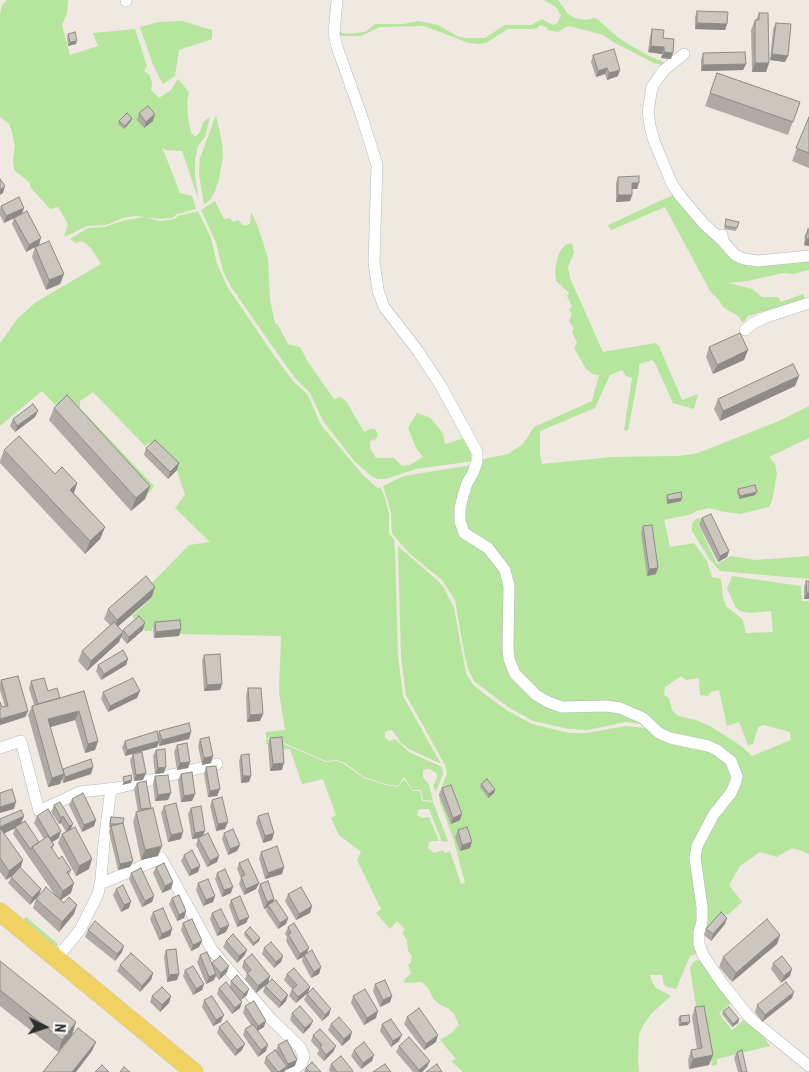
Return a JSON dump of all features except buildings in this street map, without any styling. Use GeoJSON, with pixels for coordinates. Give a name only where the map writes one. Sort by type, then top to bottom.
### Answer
{"type":"FeatureCollection","features":[{"type":"Feature","properties":{"kind":"main road"},"geometry":{"type":"LineString","coordinates":[[0,912],[194,1072]]}},
{"type":"Feature","properties":{"kind":"street"},"geometry":{"type":"LineString","coordinates":[[337,0],[334,34],[337,47],[362,116],[377,165],[374,262],[378,290],[384,307],[418,351],[441,386],[477,452],[478,462],[474,473],[467,483],[463,496],[460,521],[464,533],[488,548],[505,570],[509,586],[508,654],[515,674],[525,686],[548,702],[562,707],[606,706],[620,708],[643,718],[658,733],[670,738],[708,746],[717,750],[731,761],[737,776],[735,784],[731,793],[714,814],[700,838],[696,852],[697,876],[702,907],[699,944],[703,955],[722,983],[750,1018],[809,1066]]}},
{"type":"Feature","properties":{"kind":"street"},"geometry":{"type":"LineString","coordinates":[[684,54],[664,70],[652,86],[648,112],[654,141],[672,184],[704,224],[722,236],[735,255],[744,259],[758,261],[809,256]]}},
{"type":"Feature","properties":{"kind":"street"},"geometry":{"type":"LineString","coordinates":[[745,330],[766,317],[809,303]]}},
{"type":"Feature","properties":{"kind":"street"},"geometry":{"type":"LineString","coordinates":[[0,748],[21,741],[39,811],[80,792],[111,788],[217,764]]}},
{"type":"Feature","properties":{"kind":"street"},"geometry":{"type":"LineString","coordinates":[[57,958],[80,930],[98,894],[111,788]]}},
{"type":"Feature","properties":{"kind":"street"},"geometry":{"type":"LineString","coordinates":[[100,884],[162,858],[212,950],[271,1019],[300,1047],[304,1056],[302,1063],[291,1072]]}},
{"type":"Feature","properties":{"kind":"green space"},"geometry":{"type":"Polygon","coordinates":[[[7,0],[68,0],[67,13],[62,25],[70,55],[98,46],[93,33],[135,29],[147,66],[144,71],[150,75],[151,90],[159,98],[171,90],[178,79],[189,92],[187,101],[188,117],[191,133],[195,137],[200,132],[203,122],[210,117],[205,137],[198,146],[195,159],[198,198],[182,151],[165,150],[162,147],[180,193],[192,196],[196,209],[177,214],[172,218],[161,219],[135,216],[123,218],[106,225],[87,226],[64,237],[68,224],[58,207],[50,209],[31,188],[29,182],[14,170],[15,146],[11,129],[9,124],[0,117],[0,14],[2,5],[7,0]]]}},
{"type":"Feature","properties":{"kind":"green space"},"geometry":{"type":"Polygon","coordinates":[[[544,0],[558,0],[568,14],[575,18],[597,19],[620,39],[647,55],[666,63],[665,66],[654,63],[603,35],[570,26],[558,32],[548,30],[541,25],[531,29],[508,29],[486,43],[480,44],[469,43],[424,26],[380,27],[361,36],[338,36],[338,31],[346,34],[365,32],[375,24],[404,24],[418,21],[438,25],[459,37],[485,38],[505,25],[531,25],[542,19],[553,25],[557,23],[561,16],[557,8],[544,0]]]}},
{"type":"Feature","properties":{"kind":"green space"},"geometry":{"type":"Polygon","coordinates":[[[182,21],[212,30],[212,39],[179,50],[175,76],[163,84],[153,65],[140,27],[158,22],[182,21]]]}},
{"type":"Feature","properties":{"kind":"green space"},"geometry":{"type":"Polygon","coordinates":[[[216,115],[223,157],[215,191],[211,199],[204,205],[199,174],[200,158],[216,115]]]}},
{"type":"Feature","properties":{"kind":"green space"},"geometry":{"type":"Polygon","coordinates":[[[675,194],[716,243],[731,259],[739,264],[749,265],[809,260],[809,270],[728,283],[752,289],[762,297],[778,297],[781,302],[803,294],[805,299],[748,316],[743,323],[738,316],[723,307],[710,291],[665,207],[611,230],[608,225],[675,194]]]}},
{"type":"Feature","properties":{"kind":"green space"},"geometry":{"type":"Polygon","coordinates":[[[215,201],[224,219],[230,218],[233,222],[238,220],[244,226],[250,224],[251,212],[268,258],[270,300],[275,323],[288,344],[300,347],[308,362],[334,399],[340,397],[346,401],[364,432],[375,429],[378,434],[376,439],[370,441],[370,448],[376,458],[394,458],[402,466],[410,465],[423,457],[416,448],[408,428],[417,413],[429,417],[436,424],[443,434],[445,444],[468,437],[474,461],[416,469],[386,479],[378,479],[371,476],[355,462],[323,421],[310,393],[294,377],[231,287],[223,271],[216,242],[201,210],[215,201]]]}},
{"type":"Feature","properties":{"kind":"green space"},"geometry":{"type":"Polygon","coordinates":[[[198,211],[211,238],[217,264],[228,288],[293,381],[308,395],[321,425],[363,475],[375,486],[380,487],[384,495],[389,513],[389,534],[394,539],[398,657],[403,696],[441,764],[409,749],[401,743],[392,730],[385,733],[385,738],[389,741],[395,739],[409,752],[442,767],[443,774],[436,792],[433,786],[437,774],[430,769],[423,771],[423,777],[429,785],[433,801],[423,800],[421,790],[413,790],[404,777],[398,786],[385,784],[364,777],[345,763],[337,760],[326,761],[275,739],[266,738],[266,732],[285,730],[279,692],[281,636],[180,634],[179,626],[152,628],[152,631],[145,631],[132,616],[153,597],[146,589],[189,545],[210,542],[175,508],[185,495],[177,471],[150,442],[145,446],[93,392],[80,401],[80,408],[154,486],[144,499],[42,391],[0,426],[0,343],[18,318],[36,302],[101,264],[91,248],[82,241],[76,243],[70,239],[88,228],[105,227],[125,220],[144,217],[159,221],[175,219],[178,216],[198,211]]]}},
{"type":"Feature","properties":{"kind":"green space"},"geometry":{"type":"Polygon","coordinates":[[[572,243],[574,253],[568,267],[570,278],[603,352],[655,343],[659,346],[682,400],[698,394],[694,409],[673,403],[655,363],[652,360],[639,364],[628,431],[624,430],[632,378],[626,376],[622,370],[610,375],[595,408],[540,431],[542,464],[612,457],[679,456],[698,453],[779,421],[809,406],[809,438],[769,457],[775,464],[777,474],[772,501],[769,507],[740,514],[709,508],[664,520],[670,547],[694,543],[707,561],[712,577],[721,579],[726,606],[743,620],[746,633],[773,632],[771,611],[750,613],[742,612],[736,608],[727,589],[732,576],[801,586],[802,601],[809,601],[809,854],[792,848],[777,857],[760,852],[740,866],[729,885],[742,902],[728,915],[719,914],[702,938],[699,854],[708,830],[734,797],[737,763],[669,736],[644,715],[558,700],[540,692],[514,665],[509,567],[506,561],[465,530],[463,506],[476,478],[480,460],[508,454],[523,444],[534,427],[592,401],[599,375],[593,374],[586,369],[574,348],[577,343],[572,332],[574,329],[569,321],[572,314],[569,310],[572,306],[567,296],[569,293],[556,281],[555,269],[559,253],[565,245],[572,243]],[[681,676],[665,687],[664,695],[669,698],[672,710],[678,716],[696,720],[710,726],[741,746],[752,756],[791,740],[790,732],[763,725],[758,727],[753,744],[748,745],[739,722],[727,726],[719,690],[711,692],[708,696],[700,695],[699,678],[686,680],[681,676]]]}},
{"type":"Feature","properties":{"kind":"green space"},"geometry":{"type":"Polygon","coordinates":[[[473,465],[455,513],[504,577],[506,660],[538,700],[606,708],[646,725],[626,722],[587,730],[569,729],[533,721],[508,707],[474,681],[465,657],[455,600],[442,580],[409,553],[392,533],[391,512],[383,486],[404,476],[473,465]]]}},
{"type":"Feature","properties":{"kind":"green space"},"geometry":{"type":"Polygon","coordinates":[[[710,518],[698,524],[717,564],[731,556],[755,560],[809,556],[809,579],[720,571],[710,560],[692,531],[692,524],[696,519],[710,518]]]}},
{"type":"Feature","properties":{"kind":"green space"},"geometry":{"type":"Polygon","coordinates":[[[398,546],[444,588],[454,608],[466,673],[478,689],[506,710],[532,724],[569,733],[587,733],[626,726],[645,728],[700,747],[722,758],[734,777],[697,836],[699,953],[690,956],[676,989],[667,987],[664,984],[662,975],[650,975],[656,988],[671,996],[652,1013],[639,1034],[639,1072],[463,1072],[451,1061],[456,1059],[440,1040],[459,1025],[454,1014],[433,998],[428,988],[422,982],[404,983],[411,973],[408,965],[411,962],[412,956],[408,951],[407,940],[402,933],[405,929],[397,921],[390,929],[376,913],[381,909],[357,860],[361,852],[339,835],[331,818],[336,815],[323,779],[302,784],[290,749],[280,750],[280,743],[266,744],[266,739],[274,740],[326,762],[337,761],[364,778],[385,785],[398,787],[404,779],[413,791],[420,791],[422,801],[433,802],[448,841],[442,842],[429,809],[418,810],[417,815],[422,818],[429,817],[439,841],[432,841],[429,843],[428,848],[434,853],[443,850],[445,853],[450,851],[461,884],[465,883],[454,841],[440,802],[439,793],[447,774],[445,765],[406,695],[401,657],[398,546]]]}},
{"type":"Feature","properties":{"kind":"green space"},"geometry":{"type":"Polygon","coordinates":[[[26,917],[58,944],[55,950],[21,923],[26,917]]]}},
{"type":"Feature","properties":{"kind":"green space"},"geometry":{"type":"Polygon","coordinates":[[[697,960],[702,961],[732,1002],[719,1013],[732,1030],[745,1019],[764,1037],[770,1046],[717,1059],[717,1065],[712,1066],[702,1013],[697,1013],[690,968],[697,960]]]}}]}
